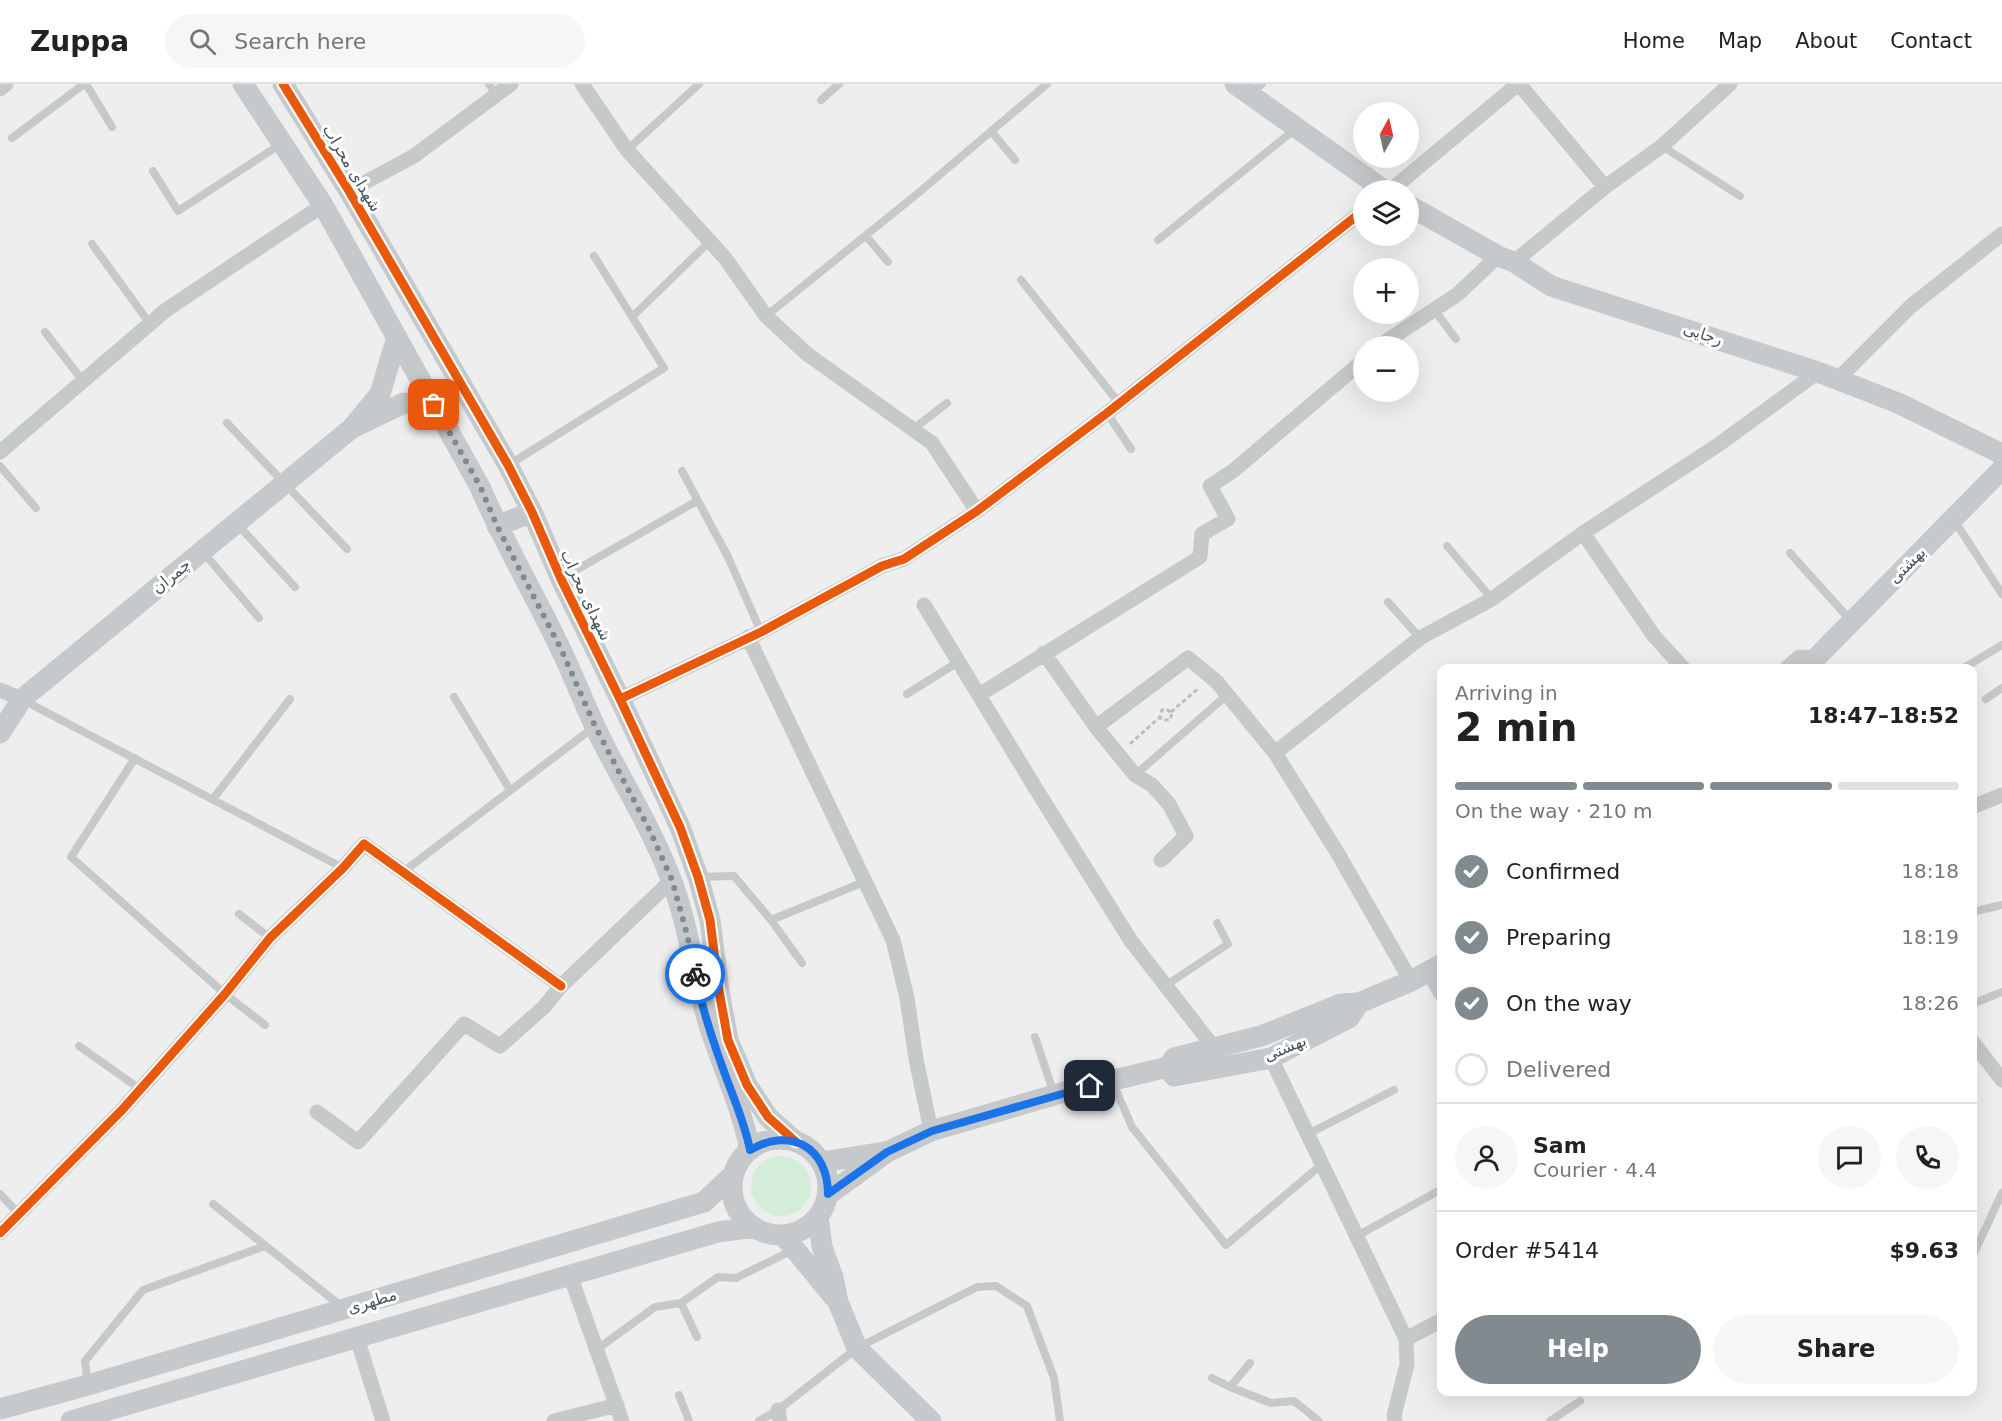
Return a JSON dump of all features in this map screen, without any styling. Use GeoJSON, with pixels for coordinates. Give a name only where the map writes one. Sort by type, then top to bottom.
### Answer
{"type":"FeatureCollection","features":[{"type":"Feature","properties":{"kind":"street"},"geometry":{"type":"LineString","coordinates":[[0,89],[6,84]]}},
{"type":"Feature","properties":{"kind":"street"},"geometry":{"type":"LineString","coordinates":[[243,84],[323,205],[480,486],[497,526],[561,649],[595,726],[650,831],[672,880],[684,922],[700,996],[732,1095],[745,1125],[750,1150]]}},
{"type":"Feature","properties":{"kind":"street","name":"شهدای محراب"},"geometry":{"type":"LineString","coordinates":[[283,84],[349,191],[508,465],[532,512],[561,579],[680,827],[710,920],[728,1040],[747,1085],[768,1118],[796,1142]]}},
{"type":"Feature","properties":{"kind":"street"},"geometry":{"type":"LineString","coordinates":[[0,452],[166,310],[323,205],[414,156],[493,89],[511,84]]}},
{"type":"Feature","properties":{"kind":"street"},"geometry":{"type":"LineString","coordinates":[[582,84],[627,150],[725,258],[766,316],[807,354],[932,443],[977,511]]}},
{"type":"Feature","properties":{"kind":"street"},"geometry":{"type":"LineString","coordinates":[[1403,180],[1519,84],[1605,187]]}},
{"type":"Feature","properties":{"kind":"street"},"geometry":{"type":"LineString","coordinates":[[1395,336],[1435,311],[1662,146],[1730,84]]}},
{"type":"Feature","properties":{"kind":"street"},"geometry":{"type":"LineString","coordinates":[[1249,88],[1295,129],[1369,180]]}},
{"type":"Feature","properties":{"kind":"street","name":"رجایی"},"geometry":{"type":"LineString","coordinates":[[1419,211],[1551,286],[1818,372],[1898,403],[2002,454]]}},
{"type":"Feature","properties":{"kind":"street"},"geometry":{"type":"LineString","coordinates":[[620,699],[755,634],[882,566],[904,559],[977,511],[1107,413],[1353,219]]}},
{"type":"Feature","properties":{"kind":"street"},"geometry":{"type":"LineString","coordinates":[[1838,380],[1911,306],[2002,234]]}},
{"type":"Feature","properties":{"kind":"street"},"geometry":{"type":"LineString","coordinates":[[352,428],[380,394],[397,338]]}},
{"type":"Feature","properties":{"kind":"street"},"geometry":{"type":"LineString","coordinates":[[979,695],[1200,557],[1202,534],[1228,519],[1210,486],[1233,471],[1353,369]]}},
{"type":"Feature","properties":{"kind":"street"},"geometry":{"type":"LineString","coordinates":[[1275,753],[1420,638],[1492,598],[1583,533],[1718,445],[1818,372]]}},
{"type":"Feature","properties":{"kind":"street"},"geometry":{"type":"LineString","coordinates":[[352,428],[404,403],[434,405]]}},
{"type":"Feature","properties":{"kind":"street","name":"چمران"},"geometry":{"type":"LineString","coordinates":[[0,733],[22,699],[352,428]]}},
{"type":"Feature","properties":{"kind":"street","name":"بهشتی"},"geometry":{"type":"LineString","coordinates":[[1815,664],[1852,622],[2002,469]]}},
{"type":"Feature","properties":{"kind":"street"},"geometry":{"type":"LineString","coordinates":[[497,526],[532,512]]}},
{"type":"Feature","properties":{"kind":"street"},"geometry":{"type":"LineString","coordinates":[[1583,533],[1654,636],[1679,664]]}},
{"type":"Feature","properties":{"kind":"street"},"geometry":{"type":"LineString","coordinates":[[924,605],[1035,789],[1131,941],[1215,1049]]}},
{"type":"Feature","properties":{"kind":"street"},"geometry":{"type":"LineString","coordinates":[[755,634],[864,882],[893,940],[907,998],[916,1059],[932,1131]]}},
{"type":"Feature","properties":{"kind":"street"},"geometry":{"type":"LineString","coordinates":[[1044,653],[1096,727],[1135,775],[1152,785],[1169,804],[1186,836],[1161,860]]}},
{"type":"Feature","properties":{"kind":"street"},"geometry":{"type":"LineString","coordinates":[[1096,727],[1188,658],[1212,678],[1275,753],[1337,852],[1437,987]]}},
{"type":"Feature","properties":{"kind":"street"},"geometry":{"type":"LineString","coordinates":[[1796,664],[1800,660],[1809,664]]}},
{"type":"Feature","properties":{"kind":"street"},"geometry":{"type":"LineString","coordinates":[[0,690],[22,699]]}},
{"type":"Feature","properties":{"kind":"street"},"geometry":{"type":"LineString","coordinates":[[1977,805],[2002,795]]}},
{"type":"Feature","properties":{"kind":"street"},"geometry":{"type":"LineString","coordinates":[[0,1233],[140,1089],[225,994],[270,938],[344,868],[364,844],[561,986]]}},
{"type":"Feature","properties":{"kind":"street"},"geometry":{"type":"LineString","coordinates":[[317,1112],[358,1142],[464,1024],[500,1046],[544,1007],[561,986],[672,880]]}},
{"type":"Feature","properties":{"kind":"street"},"geometry":{"type":"LineString","coordinates":[[684,922],[710,920]]}},
{"type":"Feature","properties":{"kind":"street","name":"بهشتی"},"geometry":{"type":"LineString","coordinates":[[887,1152],[932,1131],[1055,1095],[1168,1067],[1174,1058],[1261,1036],[1341,1004],[1359,1003],[1427,972]]}},
{"type":"Feature","properties":{"kind":"street","name":"بهشتی"},"geometry":{"type":"LineString","coordinates":[[1168,1067],[1174,1076],[1271,1058],[1349,1018],[1359,1003]]}},
{"type":"Feature","properties":{"kind":"street"},"geometry":{"type":"LineString","coordinates":[[1261,1036],[1406,1339],[1407,1365],[1391,1419]]}},
{"type":"Feature","properties":{"kind":"street"},"geometry":{"type":"LineString","coordinates":[[1977,1048],[2002,1080]]}},
{"type":"Feature","properties":{"kind":"street"},"geometry":{"type":"LineString","coordinates":[[789,1242],[798,1232],[812,1223],[823,1210],[828,1194],[828,1178],[822,1162],[811,1150],[796,1142],[780,1139],[763,1142],[750,1150],[740,1161],[734,1174],[732,1189],[735,1204],[743,1217],[754,1227],[789,1242],[838,1302]]}},
{"type":"Feature","properties":{"kind":"street"},"geometry":{"type":"LineString","coordinates":[[822,1162],[887,1152]]}},
{"type":"Feature","properties":{"kind":"street"},"geometry":{"type":"LineString","coordinates":[[828,1194],[887,1152]]}},
{"type":"Feature","properties":{"kind":"street","name":"مطهری"},"geometry":{"type":"LineString","coordinates":[[4,1404],[88,1385],[704,1202],[734,1174]]}},
{"type":"Feature","properties":{"kind":"street"},"geometry":{"type":"LineString","coordinates":[[674,1211],[689,1215],[694,1224],[693,1234],[686,1242]]}},
{"type":"Feature","properties":{"kind":"street"},"geometry":{"type":"LineString","coordinates":[[818,1216],[822,1247],[838,1302],[857,1348],[931,1421]]}},
{"type":"Feature","properties":{"kind":"street","name":"مطهری"},"geometry":{"type":"LineString","coordinates":[[71,1421],[718,1232],[754,1227]]}},
{"type":"Feature","properties":{"kind":"street"},"geometry":{"type":"LineString","coordinates":[[570,1275],[622,1421]]}},
{"type":"Feature","properties":{"kind":"street"},"geometry":{"type":"LineString","coordinates":[[1406,1339],[1437,1323]]}},
{"type":"Feature","properties":{"kind":"street"},"geometry":{"type":"LineString","coordinates":[[357,1338],[383,1421]]}},
{"type":"Feature","properties":{"kind":"street"},"geometry":{"type":"LineString","coordinates":[[554,1421],[617,1405]]}},
{"type":"Feature","properties":{"kind":"lane"},"geometry":{"type":"LineString","coordinates":[[12,138],[85,84],[112,127]]}},
{"type":"Feature","properties":{"kind":"lane"},"geometry":{"type":"LineString","coordinates":[[627,150],[699,84]]}},
{"type":"Feature","properties":{"kind":"lane"},"geometry":{"type":"LineString","coordinates":[[822,100],[839,84]]}},
{"type":"Feature","properties":{"kind":"lane"},"geometry":{"type":"LineString","coordinates":[[766,316],[866,236],[1047,84]]}},
{"type":"Feature","properties":{"kind":"lane"},"geometry":{"type":"LineString","coordinates":[[1158,240],[1295,129]]}},
{"type":"Feature","properties":{"kind":"lane"},"geometry":{"type":"LineString","coordinates":[[991,131],[1015,160]]}},
{"type":"Feature","properties":{"kind":"lane"},"geometry":{"type":"LineString","coordinates":[[153,171],[178,211],[282,143]]}},
{"type":"Feature","properties":{"kind":"lane"},"geometry":{"type":"LineString","coordinates":[[1662,146],[1740,196]]}},
{"type":"Feature","properties":{"kind":"lane"},"geometry":{"type":"LineString","coordinates":[[866,236],[888,262]]}},
{"type":"Feature","properties":{"kind":"lane"},"geometry":{"type":"LineString","coordinates":[[632,317],[710,241]]}},
{"type":"Feature","properties":{"kind":"lane"},"geometry":{"type":"LineString","coordinates":[[92,244],[150,324]]}},
{"type":"Feature","properties":{"kind":"lane"},"geometry":{"type":"LineString","coordinates":[[508,465],[664,369],[594,256]]}},
{"type":"Feature","properties":{"kind":"lane"},"geometry":{"type":"LineString","coordinates":[[1020,280],[1119,402]]}},
{"type":"Feature","properties":{"kind":"lane"},"geometry":{"type":"LineString","coordinates":[[1435,311],[1456,339]]}},
{"type":"Feature","properties":{"kind":"lane"},"geometry":{"type":"LineString","coordinates":[[45,332],[83,381]]}},
{"type":"Feature","properties":{"kind":"lane"},"geometry":{"type":"LineString","coordinates":[[912,430],[947,404]]}},
{"type":"Feature","properties":{"kind":"lane"},"geometry":{"type":"LineString","coordinates":[[1107,413],[1131,449]]}},
{"type":"Feature","properties":{"kind":"lane"},"geometry":{"type":"LineString","coordinates":[[227,423],[286,482],[347,549]]}},
{"type":"Feature","properties":{"kind":"lane"},"geometry":{"type":"LineString","coordinates":[[0,466],[36,508]]}},
{"type":"Feature","properties":{"kind":"lane"},"geometry":{"type":"LineString","coordinates":[[682,471],[728,557],[755,634]]}},
{"type":"Feature","properties":{"kind":"lane"},"geometry":{"type":"LineString","coordinates":[[561,579],[697,501]]}},
{"type":"Feature","properties":{"kind":"lane"},"geometry":{"type":"LineString","coordinates":[[1953,519],[2002,594]]}},
{"type":"Feature","properties":{"kind":"lane"},"geometry":{"type":"LineString","coordinates":[[236,523],[295,587]]}},
{"type":"Feature","properties":{"kind":"lane"},"geometry":{"type":"LineString","coordinates":[[1447,546],[1492,598]]}},
{"type":"Feature","properties":{"kind":"lane"},"geometry":{"type":"LineString","coordinates":[[202,551],[260,618]]}},
{"type":"Feature","properties":{"kind":"lane"},"geometry":{"type":"LineString","coordinates":[[1790,553],[1852,622]]}},
{"type":"Feature","properties":{"kind":"lane"},"geometry":{"type":"LineString","coordinates":[[1388,602],[1420,638]]}},
{"type":"Feature","properties":{"kind":"lane"},"geometry":{"type":"LineString","coordinates":[[1970,664],[2002,645]]}},
{"type":"Feature","properties":{"kind":"lane"},"geometry":{"type":"LineString","coordinates":[[907,694],[958,662]]}},
{"type":"Feature","properties":{"kind":"lane"},"geometry":{"type":"LineString","coordinates":[[1986,699],[2002,688]]}},
{"type":"Feature","properties":{"kind":"lane"},"geometry":{"type":"LineString","coordinates":[[1135,775],[1227,695]]}},
{"type":"Feature","properties":{"kind":"lane"},"geometry":{"type":"LineString","coordinates":[[454,697],[510,790]]}},
{"type":"Feature","properties":{"kind":"lane"},"geometry":{"type":"LineString","coordinates":[[22,699],[344,868]]}},
{"type":"Feature","properties":{"kind":"lane"},"geometry":{"type":"LineString","coordinates":[[213,799],[290,699]]}},
{"type":"Feature","properties":{"kind":"lane"},"geometry":{"type":"LineString","coordinates":[[403,872],[595,726]]}},
{"type":"Feature","properties":{"kind":"lane"},"geometry":{"type":"LineString","coordinates":[[135,758],[70,857],[225,994],[265,1025]]}},
{"type":"Feature","properties":{"kind":"lane"},"geometry":{"type":"LineString","coordinates":[[698,877],[734,876],[771,920],[802,963]]}},
{"type":"Feature","properties":{"kind":"lane"},"geometry":{"type":"LineString","coordinates":[[771,920],[864,882]]}},
{"type":"Feature","properties":{"kind":"lane"},"geometry":{"type":"LineString","coordinates":[[1977,911],[2002,904]]}},
{"type":"Feature","properties":{"kind":"lane"},"geometry":{"type":"LineString","coordinates":[[239,914],[270,938]]}},
{"type":"Feature","properties":{"kind":"lane"},"geometry":{"type":"LineString","coordinates":[[1165,986],[1228,945],[1217,923]]}},
{"type":"Feature","properties":{"kind":"lane"},"geometry":{"type":"LineString","coordinates":[[1977,1002],[2002,992]]}},
{"type":"Feature","properties":{"kind":"lane"},"geometry":{"type":"LineString","coordinates":[[1035,1037],[1055,1095]]}},
{"type":"Feature","properties":{"kind":"lane"},"geometry":{"type":"LineString","coordinates":[[79,1046],[140,1089]]}},
{"type":"Feature","properties":{"kind":"lane"},"geometry":{"type":"LineString","coordinates":[[1111,1081],[1132,1127],[1226,1245],[1321,1165]]}},
{"type":"Feature","properties":{"kind":"lane"},"geometry":{"type":"LineString","coordinates":[[1308,1134],[1394,1090]]}},
{"type":"Feature","properties":{"kind":"lane"},"geometry":{"type":"LineString","coordinates":[[1356,1237],[1437,1192]]}},
{"type":"Feature","properties":{"kind":"lane"},"geometry":{"type":"LineString","coordinates":[[1977,1247],[2002,1193]]}},
{"type":"Feature","properties":{"kind":"lane"},"geometry":{"type":"LineString","coordinates":[[0,1194],[19,1214]]}},
{"type":"Feature","properties":{"kind":"lane"},"geometry":{"type":"LineString","coordinates":[[213,1204],[344,1309]]}},
{"type":"Feature","properties":{"kind":"lane"},"geometry":{"type":"LineString","coordinates":[[596,1350],[655,1307],[681,1303],[718,1276],[736,1278],[789,1242]]}},
{"type":"Feature","properties":{"kind":"lane"},"geometry":{"type":"LineString","coordinates":[[88,1385],[85,1361],[143,1290],[265,1246]]}},
{"type":"Feature","properties":{"kind":"lane"},"geometry":{"type":"LineString","coordinates":[[759,1421],[779,1415],[857,1348],[978,1287],[996,1286],[1027,1306],[1054,1378],[1060,1421]]}},
{"type":"Feature","properties":{"kind":"lane"},"geometry":{"type":"LineString","coordinates":[[681,1303],[697,1337]]}},
{"type":"Feature","properties":{"kind":"lane"},"geometry":{"type":"LineString","coordinates":[[1230,1387],[1250,1363]]}},
{"type":"Feature","properties":{"kind":"lane"},"geometry":{"type":"LineString","coordinates":[[1212,1377],[1230,1387],[1271,1403],[1294,1401],[1319,1421]]}},
{"type":"Feature","properties":{"kind":"lane"},"geometry":{"type":"LineString","coordinates":[[679,1395],[689,1421]]}},
{"type":"Feature","properties":{"kind":"lane"},"geometry":{"type":"LineString","coordinates":[[1550,1421],[1580,1401]]}},
{"type":"Feature","properties":{"kind":"path"},"geometry":{"type":"LineString","coordinates":[[1171,712],[1212,678]]}},
{"type":"Feature","properties":{"kind":"path"},"geometry":{"type":"LineString","coordinates":[[1118,754],[1160,717],[1162,710],[1166,709],[1171,712]]}},
{"type":"Feature","properties":{"kind":"path"},"geometry":{"type":"LineString","coordinates":[[1160,717],[1162,720],[1170,720],[1171,712]]}},
{"type":"Feature","properties":{"kind":"green space"},"geometry":{"type":"Polygon","coordinates":[[[781,1156],[798,1161],[806,1169],[811,1186],[806,1203],[798,1211],[781,1216],[764,1211],[756,1203],[751,1186],[756,1169],[764,1161],[781,1156]]]}},
{"type":"Feature","properties":{"kind":"cycle path"},"geometry":{"type":"LineString","coordinates":[[283,84],[349,191],[508,465],[532,512],[561,579],[680,827],[710,920],[728,1040],[747,1085],[768,1117],[796,1142]]}},
{"type":"Feature","properties":{"kind":"cycle path"},"geometry":{"type":"LineString","coordinates":[[620,699],[761,632],[882,566],[904,559],[977,511],[1107,413],[1353,219]]}},
{"type":"Feature","properties":{"kind":"cycle path"},"geometry":{"type":"LineString","coordinates":[[0,1233],[122,1110],[225,994],[270,938],[343,868],[364,844],[561,986]]}},
{"type":"Feature","properties":{"kind":"way so far"},"geometry":{"type":"LineString","coordinates":[[434,405],[480,486],[497,526],[561,649],[595,726],[650,831],[672,880],[695,974]]}},
{"type":"Feature","properties":{"kind":"route"},"geometry":{"type":"LineString","coordinates":[[695,974],[717,1052],[745,1125],[750,1150],[763,1142],[780,1139],[796,1142],[811,1150],[822,1162],[828,1178],[828,1194],[887,1152],[932,1131],[1090,1086]]}}]}
